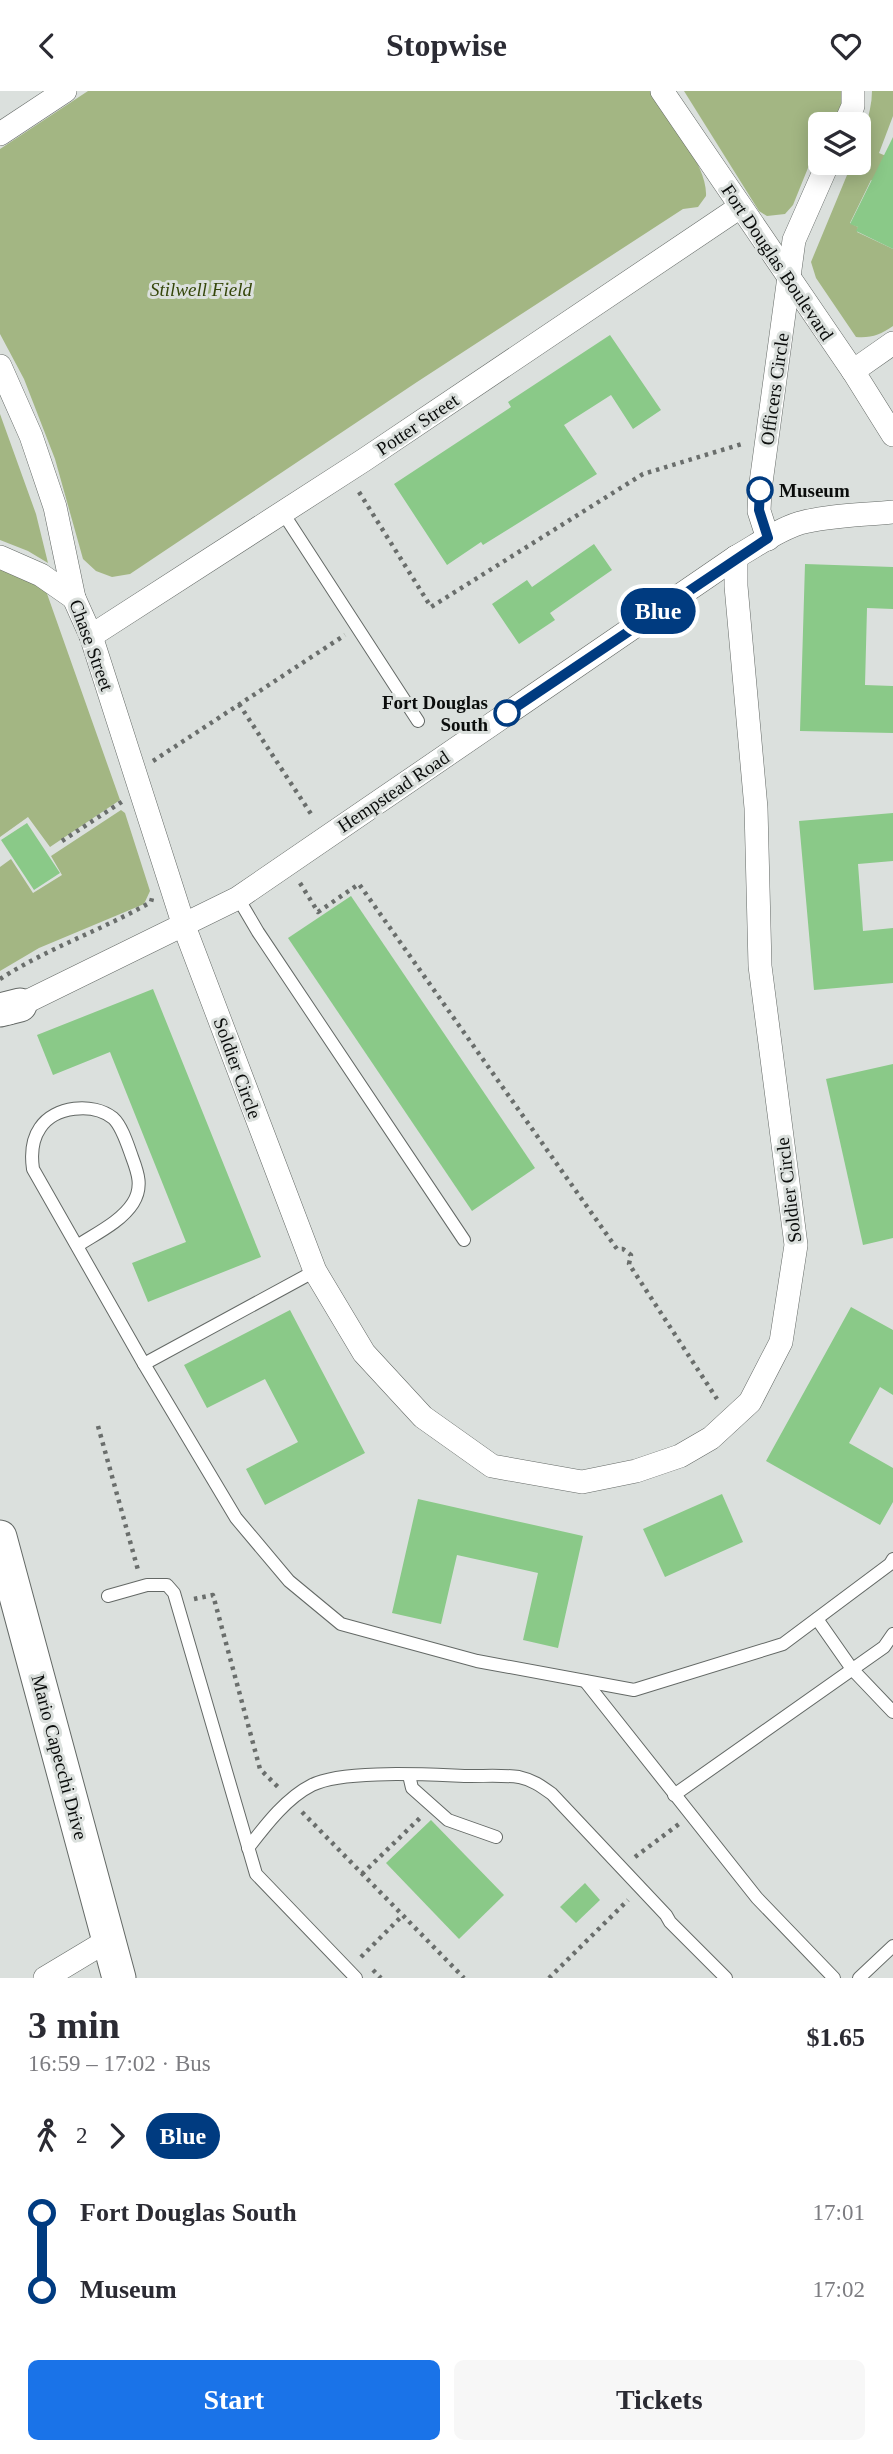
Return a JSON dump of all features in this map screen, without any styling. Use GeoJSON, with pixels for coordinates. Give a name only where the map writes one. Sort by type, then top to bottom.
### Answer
{"type":"FeatureCollection","features":[{"type":"Feature","properties":{"kind":"main road","name":"Mario Capecchi Drive"},"geometry":{"type":"LineString","coordinates":[[0,1537],[119,1978]]}},
{"type":"Feature","properties":{"kind":"street"},"geometry":{"type":"LineString","coordinates":[[0,134],[65,91]]}},
{"type":"Feature","properties":{"kind":"street","name":"Fort Douglas Boulevard"},"geometry":{"type":"LineString","coordinates":[[662,91],[853,371],[893,435]]}},
{"type":"Feature","properties":{"kind":"street"},"geometry":{"type":"LineString","coordinates":[[850,112],[853,91]]}},
{"type":"Feature","properties":{"kind":"street","name":"Officers Circle"},"geometry":{"type":"LineString","coordinates":[[768,538],[759,510],[760,490],[794,240],[823,175]]}},
{"type":"Feature","properties":{"kind":"street","name":"Potter Street"},"geometry":{"type":"LineString","coordinates":[[91,636],[283,513],[740,207]]}},
{"type":"Feature","properties":{"kind":"street"},"geometry":{"type":"LineString","coordinates":[[853,371],[893,343]]}},
{"type":"Feature","properties":{"kind":"street","name":"Chase Street"},"geometry":{"type":"LineString","coordinates":[[0,366],[31,436],[55,507],[74,598],[91,636],[184,926]]}},
{"type":"Feature","properties":{"kind":"street","name":"Hempstead Road"},"geometry":{"type":"LineString","coordinates":[[7,1011],[238,898],[768,538],[797,524],[824,518],[893,512]]}},
{"type":"Feature","properties":{"kind":"street"},"geometry":{"type":"LineString","coordinates":[[0,557],[41,575],[74,598]]}},
{"type":"Feature","properties":{"kind":"street","name":"Soldier Circle"},"geometry":{"type":"LineString","coordinates":[[184,926],[315,1272],[364,1353],[423,1417],[492,1466],[582,1482],[636,1471],[680,1456],[711,1438],[750,1402],[781,1342],[796,1245],[760,966],[756,808],[736,586],[736,558]]}},
{"type":"Feature","properties":{"kind":"street"},"geometry":{"type":"LineString","coordinates":[[46,1978],[110,1939]]}},
{"type":"Feature","properties":{"kind":"lane"},"geometry":{"type":"LineString","coordinates":[[283,513],[418,721]]}},
{"type":"Feature","properties":{"kind":"lane"},"geometry":{"type":"LineString","coordinates":[[238,898],[248,917],[464,1240]]}},
{"type":"Feature","properties":{"kind":"lane"},"geometry":{"type":"LineString","coordinates":[[77,1246],[123,1216],[133,1203],[140,1178],[115,1120],[100,1111],[80,1108],[56,1114],[42,1124],[30,1153],[33,1169],[144,1364],[236,1518],[289,1581],[341,1624],[477,1661],[634,1690],[783,1644],[890,1565],[893,1559]]}},
{"type":"Feature","properties":{"kind":"lane"},"geometry":{"type":"LineString","coordinates":[[144,1364],[315,1272]]}},
{"type":"Feature","properties":{"kind":"lane"},"geometry":{"type":"LineString","coordinates":[[108,1596],[157,1584],[167,1585],[174,1593],[256,1874],[356,1978]]}},
{"type":"Feature","properties":{"kind":"lane"},"geometry":{"type":"LineString","coordinates":[[817,1619],[852,1669],[893,1712]]}},
{"type":"Feature","properties":{"kind":"lane"},"geometry":{"type":"LineString","coordinates":[[674,1795],[884,1647],[893,1634]]}},
{"type":"Feature","properties":{"kind":"lane"},"geometry":{"type":"LineString","coordinates":[[585,1681],[757,1898],[834,1978]]}},
{"type":"Feature","properties":{"kind":"lane"},"geometry":{"type":"LineString","coordinates":[[409,1775],[412,1788],[447,1819],[496,1837]]}},
{"type":"Feature","properties":{"kind":"lane"},"geometry":{"type":"LineString","coordinates":[[248,1848],[267,1822],[311,1785],[341,1777],[518,1777],[537,1782],[552,1794],[670,1922],[726,1978]]}},
{"type":"Feature","properties":{"kind":"lane"},"geometry":{"type":"LineString","coordinates":[[859,1978],[893,1946]]}},
{"type":"Feature","properties":{"kind":"path"},"geometry":{"type":"LineString","coordinates":[[359,492],[431,607],[643,474],[746,443]]}},
{"type":"Feature","properties":{"kind":"path"},"geometry":{"type":"LineString","coordinates":[[135,773],[358,626]]}},
{"type":"Feature","properties":{"kind":"path"},"geometry":{"type":"LineString","coordinates":[[239,704],[313,817]]}},
{"type":"Feature","properties":{"kind":"path"},"geometry":{"type":"LineString","coordinates":[[62,841],[123,801]]}},
{"type":"Feature","properties":{"kind":"path"},"geometry":{"type":"LineString","coordinates":[[299,881],[318,912],[359,884],[618,1249],[624,1249],[631,1255],[629,1264],[717,1399]]}},
{"type":"Feature","properties":{"kind":"path"},"geometry":{"type":"LineString","coordinates":[[0,979],[55,947],[118,921],[151,902],[153,890]]}},
{"type":"Feature","properties":{"kind":"path"},"geometry":{"type":"LineString","coordinates":[[291,1817],[298,1808],[464,1978]]}},
{"type":"Feature","properties":{"kind":"path"},"geometry":{"type":"LineString","coordinates":[[362,1874],[424,1815]]}},
{"type":"Feature","properties":{"kind":"path"},"geometry":{"type":"LineString","coordinates":[[629,1862],[677,1825]]}},
{"type":"Feature","properties":{"kind":"path"},"geometry":{"type":"LineString","coordinates":[[549,1978],[635,1893]]}},
{"type":"Feature","properties":{"kind":"path"},"geometry":{"type":"LineString","coordinates":[[360,1957],[403,1915]]}},
{"type":"Feature","properties":{"kind":"path"},"geometry":{"type":"LineString","coordinates":[[351,1948],[381,1978]]}},
{"type":"Feature","properties":{"kind":"green space","name":"Stilwell Field"},"geometry":{"type":"Polygon","coordinates":[[[88,91],[650,91],[694,156],[705,184],[706,196],[698,207],[683,209],[417,382],[130,574],[112,577],[96,571],[83,559],[55,459],[24,379],[0,334],[0,149],[88,91]]]}},
{"type":"Feature","properties":{"kind":"green space"},"geometry":{"type":"Polygon","coordinates":[[[684,91],[841,91],[841,112],[808,112],[808,168],[793,205],[785,214],[767,216],[759,211],[684,91]]]}},
{"type":"Feature","properties":{"kind":"green space"},"geometry":{"type":"Polygon","coordinates":[[[872,91],[893,91],[893,116],[879,153],[893,159],[893,191],[871,180],[850,223],[858,227],[857,232],[893,249],[893,326],[876,335],[856,337],[816,278],[811,262],[847,175],[871,175],[872,91]]]}},
{"type":"Feature","properties":{"kind":"green space"},"geometry":{"type":"Polygon","coordinates":[[[0,414],[36,514],[48,563],[28,551],[0,540],[0,414]]]}},
{"type":"Feature","properties":{"kind":"green space"},"geometry":{"type":"Polygon","coordinates":[[[0,565],[45,588],[120,800],[50,847],[28,817],[0,837],[0,565]]]}},
{"type":"Feature","properties":{"kind":"green space"},"geometry":{"type":"Polygon","coordinates":[[[121,810],[125,813],[150,891],[144,904],[39,948],[0,971],[0,867],[11,859],[33,893],[62,875],[51,856],[121,810]]]}},
{"type":"Feature","properties":{"kind":"building"},"geometry":{"type":"Polygon","coordinates":[[[893,137],[893,249],[856,231],[858,227],[850,224],[893,137]]]}},
{"type":"Feature","properties":{"kind":"building"},"geometry":{"type":"Polygon","coordinates":[[[610,335],[661,410],[633,429],[611,395],[564,425],[597,474],[447,565],[394,484],[511,407],[508,402],[610,335]]]}},
{"type":"Feature","properties":{"kind":"building"},"geometry":{"type":"Polygon","coordinates":[[[594,544],[612,570],[550,613],[555,620],[519,644],[492,604],[527,580],[532,587],[594,544]]]}},
{"type":"Feature","properties":{"kind":"building"},"geometry":{"type":"Polygon","coordinates":[[[805,564],[893,567],[893,609],[867,608],[865,685],[893,686],[893,733],[800,731],[805,564]]]}},
{"type":"Feature","properties":{"kind":"building"},"geometry":{"type":"Polygon","coordinates":[[[893,813],[893,861],[858,864],[863,931],[893,928],[893,983],[814,990],[799,821],[893,813]]]}},
{"type":"Feature","properties":{"kind":"building"},"geometry":{"type":"Polygon","coordinates":[[[27,823],[60,873],[34,890],[1,840],[27,823]]]}},
{"type":"Feature","properties":{"kind":"building"},"geometry":{"type":"Polygon","coordinates":[[[351,896],[535,1168],[472,1211],[288,938],[351,896]]]}},
{"type":"Feature","properties":{"kind":"building"},"geometry":{"type":"Polygon","coordinates":[[[153,989],[261,1257],[148,1302],[132,1263],[186,1242],[110,1052],[53,1075],[37,1035],[153,989]]]}},
{"type":"Feature","properties":{"kind":"building"},"geometry":{"type":"Polygon","coordinates":[[[893,1064],[893,1238],[863,1245],[826,1079],[893,1064]]]}},
{"type":"Feature","properties":{"kind":"building"},"geometry":{"type":"Polygon","coordinates":[[[851,1307],[893,1330],[893,1395],[880,1387],[849,1443],[893,1468],[893,1502],[880,1525],[766,1461],[851,1307]]]}},
{"type":"Feature","properties":{"kind":"building"},"geometry":{"type":"Polygon","coordinates":[[[290,1310],[365,1453],[265,1505],[246,1469],[298,1442],[265,1379],[207,1408],[184,1365],[290,1310]]]}},
{"type":"Feature","properties":{"kind":"building"},"geometry":{"type":"Polygon","coordinates":[[[722,1494],[743,1542],[665,1577],[643,1529],[722,1494]]]}},
{"type":"Feature","properties":{"kind":"building"},"geometry":{"type":"Polygon","coordinates":[[[418,1499],[583,1536],[558,1648],[523,1640],[538,1573],[457,1555],[441,1624],[392,1613],[418,1499]]]}},
{"type":"Feature","properties":{"kind":"building"},"geometry":{"type":"Polygon","coordinates":[[[431,1820],[504,1895],[459,1939],[386,1863],[431,1820]]]}},
{"type":"Feature","properties":{"kind":"building"},"geometry":{"type":"Polygon","coordinates":[[[585,1883],[600,1900],[576,1923],[560,1907],[585,1883]]]}},
{"type":"Feature","properties":{"kind":"bus line","name":"Blue"},"geometry":{"type":"LineString","coordinates":[[507,713],[768,538],[759,510],[760,490]]}},
{"type":"Feature","properties":{"kind":"place","name":"Museum"},"geometry":{"type":"Point","coordinates":[760,490]}},
{"type":"Feature","properties":{"kind":"place","name":"Fort Douglas South"},"geometry":{"type":"Point","coordinates":[507,713]}}]}
